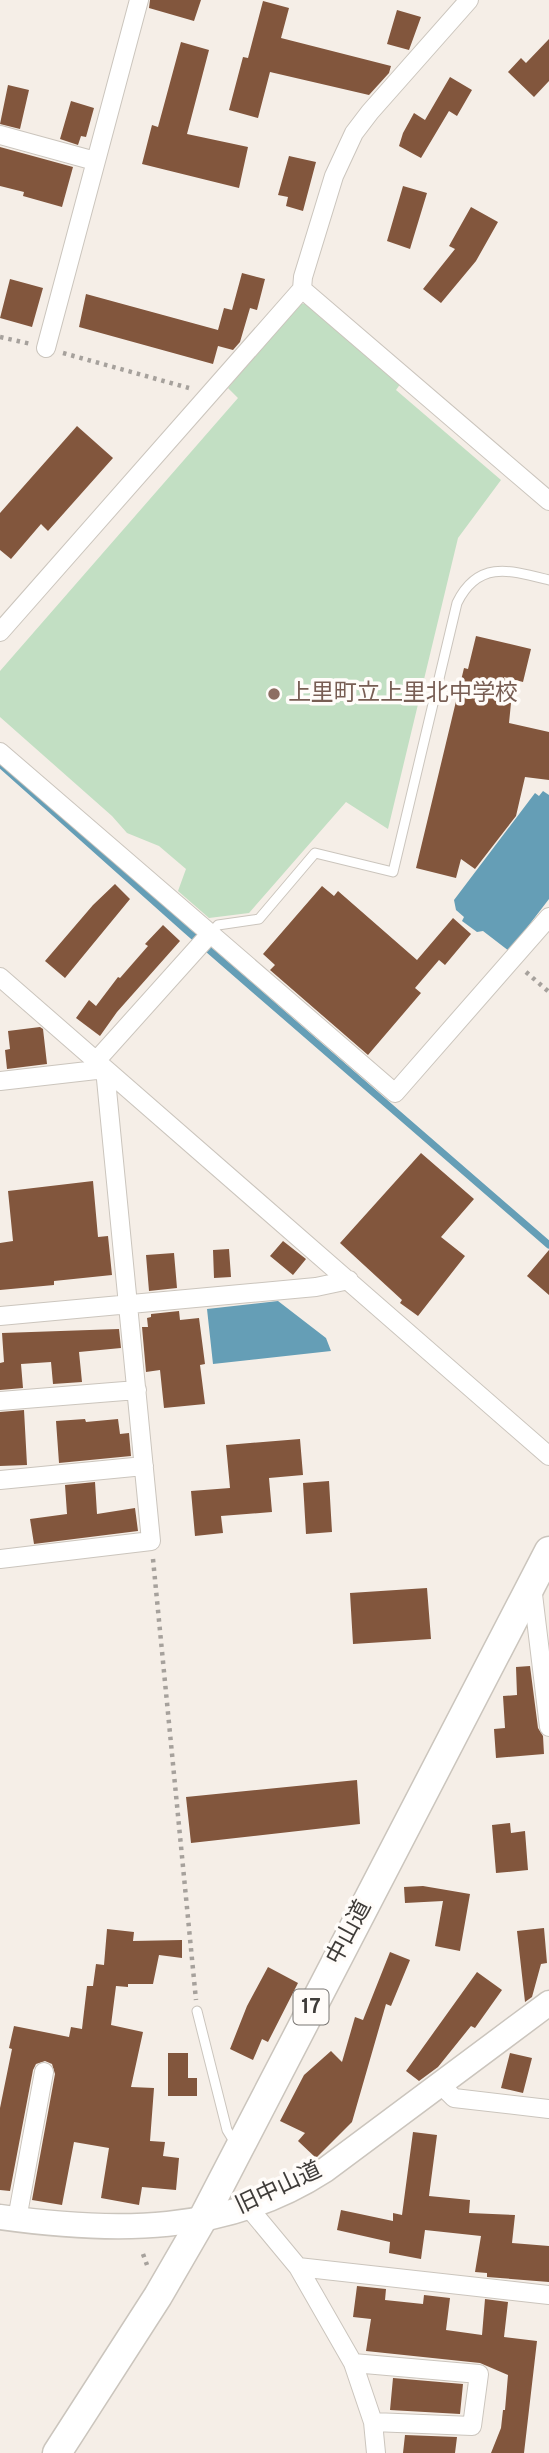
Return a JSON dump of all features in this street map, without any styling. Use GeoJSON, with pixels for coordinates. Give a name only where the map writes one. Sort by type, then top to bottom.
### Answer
{"type":"FeatureCollection","features":[{"type":"Feature","properties":{"kind":"highway","name":"中山道"},"geometry":{"type":"LineString","coordinates":[[57,2453],[158,2297],[202,2220],[549,1551]]}},
{"type":"Feature","properties":{"kind":"main road","name":"旧中山道"},"geometry":{"type":"LineString","coordinates":[[8,2218],[126,2228],[202,2220],[249,2208],[305,2182],[441,2085],[549,2003]]}},
{"type":"Feature","properties":{"kind":"street"},"geometry":{"type":"LineString","coordinates":[[46,348],[139,0]]}},
{"type":"Feature","properties":{"kind":"street"},"geometry":{"type":"LineString","coordinates":[[0,632],[302,289],[303,277],[334,176],[354,133],[469,0]]}},
{"type":"Feature","properties":{"kind":"street"},"geometry":{"type":"LineString","coordinates":[[0,135],[95,161]]}},
{"type":"Feature","properties":{"kind":"street"},"geometry":{"type":"LineString","coordinates":[[302,289],[549,501]]}},
{"type":"Feature","properties":{"kind":"street"},"geometry":{"type":"LineString","coordinates":[[0,752],[204,939],[395,1094],[549,917]]}},
{"type":"Feature","properties":{"kind":"street"},"geometry":{"type":"LineString","coordinates":[[0,1082],[100,1065],[204,939]]}},
{"type":"Feature","properties":{"kind":"street"},"geometry":{"type":"LineString","coordinates":[[0,977],[549,1456]]}},
{"type":"Feature","properties":{"kind":"street"},"geometry":{"type":"LineString","coordinates":[[0,1559],[151,1541],[128,1304],[100,1065]]}},
{"type":"Feature","properties":{"kind":"street"},"geometry":{"type":"LineString","coordinates":[[0,1316],[316,1287],[349,1280]]}},
{"type":"Feature","properties":{"kind":"street"},"geometry":{"type":"LineString","coordinates":[[0,1401],[136,1390]]}},
{"type":"Feature","properties":{"kind":"street"},"geometry":{"type":"LineString","coordinates":[[0,1479],[144,1466]]}},
{"type":"Feature","properties":{"kind":"street"},"geometry":{"type":"LineString","coordinates":[[532,1586],[549,1727]]}},
{"type":"Feature","properties":{"kind":"street"},"geometry":{"type":"LineString","coordinates":[[8,2218],[44,2071]]}},
{"type":"Feature","properties":{"kind":"street"},"geometry":{"type":"LineString","coordinates":[[441,2085],[454,2098],[549,2109]]}},
{"type":"Feature","properties":{"kind":"street"},"geometry":{"type":"LineString","coordinates":[[249,2208],[298,2267],[353,2363],[373,2422],[376,2453]]}},
{"type":"Feature","properties":{"kind":"street"},"geometry":{"type":"LineString","coordinates":[[298,2267],[549,2295]]}},
{"type":"Feature","properties":{"kind":"street"},"geometry":{"type":"LineString","coordinates":[[353,2363],[479,2374],[472,2426],[373,2422]]}},
{"type":"Feature","properties":{"kind":"lane"},"geometry":{"type":"LineString","coordinates":[[204,939],[218,925],[259,919],[315,853],[393,872],[457,603],[473,581],[498,570],[511,570],[549,580]]}},
{"type":"Feature","properties":{"kind":"lane"},"geometry":{"type":"LineString","coordinates":[[197,2011],[227,2130],[238,2148]]}},
{"type":"Feature","properties":{"kind":"path"},"geometry":{"type":"LineString","coordinates":[[0,337],[210,394]]}},
{"type":"Feature","properties":{"kind":"path"},"geometry":{"type":"LineString","coordinates":[[512,960],[549,992]]}},
{"type":"Feature","properties":{"kind":"path"},"geometry":{"type":"LineString","coordinates":[[151,1541],[197,2011]]}},
{"type":"Feature","properties":{"kind":"path"},"geometry":{"type":"LineString","coordinates":[[143,2254],[147,2265]]}},
{"type":"Feature","properties":{"kind":"green space","name":"上里町立上里北中学校"},"geometry":{"type":"Polygon","coordinates":[[[309,303],[401,383],[396,390],[501,480],[458,538],[388,829],[346,802],[249,913],[209,918],[178,891],[186,869],[159,846],[127,833],[112,816],[0,717],[0,671],[238,398],[228,388],[300,304],[309,303]]]}},
{"type":"Feature","properties":{"kind":"water"},"geometry":{"type":"Polygon","coordinates":[[[543,791],[549,795],[549,899],[509,951],[483,931],[477,932],[462,921],[464,917],[456,910],[454,900],[535,793],[539,796],[543,791]]]}},
{"type":"Feature","properties":{"kind":"water"},"geometry":{"type":"Polygon","coordinates":[[[278,1301],[326,1338],[331,1351],[213,1364],[207,1309],[278,1301]]]}},
{"type":"Feature","properties":{"kind":"building"},"geometry":{"type":"Polygon","coordinates":[[[150,0],[201,0],[194,21],[149,8],[150,0]]]}},
{"type":"Feature","properties":{"kind":"building"},"geometry":{"type":"Polygon","coordinates":[[[263,1],[289,8],[281,38],[391,66],[389,73],[369,95],[270,72],[258,118],[229,110],[243,57],[248,58],[263,1]]]}},
{"type":"Feature","properties":{"kind":"building"},"geometry":{"type":"Polygon","coordinates":[[[397,10],[421,17],[409,50],[387,44],[397,10]]]}},
{"type":"Feature","properties":{"kind":"building"},"geometry":{"type":"Polygon","coordinates":[[[549,39],[549,81],[534,97],[508,72],[521,58],[526,63],[549,39]]]}},
{"type":"Feature","properties":{"kind":"building"},"geometry":{"type":"Polygon","coordinates":[[[181,42],[209,50],[187,134],[248,147],[239,188],[142,164],[152,125],[158,127],[181,42]]]}},
{"type":"Feature","properties":{"kind":"building"},"geometry":{"type":"Polygon","coordinates":[[[450,77],[472,90],[457,116],[449,111],[421,158],[399,146],[403,133],[414,113],[425,120],[450,77]]]}},
{"type":"Feature","properties":{"kind":"building"},"geometry":{"type":"Polygon","coordinates":[[[8,85],[29,90],[20,129],[0,124],[8,85]]]}},
{"type":"Feature","properties":{"kind":"building"},"geometry":{"type":"Polygon","coordinates":[[[71,101],[94,108],[86,137],[81,136],[78,145],[60,139],[71,101]]]}},
{"type":"Feature","properties":{"kind":"building"},"geometry":{"type":"Polygon","coordinates":[[[0,147],[73,167],[62,207],[0,186],[0,147]]]}},
{"type":"Feature","properties":{"kind":"building"},"geometry":{"type":"Polygon","coordinates":[[[289,156],[316,162],[303,211],[286,206],[288,197],[278,195],[289,156]]]}},
{"type":"Feature","properties":{"kind":"building"},"geometry":{"type":"Polygon","coordinates":[[[403,186],[427,193],[410,249],[387,241],[403,186]]]}},
{"type":"Feature","properties":{"kind":"building"},"geometry":{"type":"Polygon","coordinates":[[[471,207],[498,222],[476,261],[441,303],[423,289],[455,249],[449,246],[471,207]]]}},
{"type":"Feature","properties":{"kind":"building"},"geometry":{"type":"Polygon","coordinates":[[[242,273],[265,279],[257,310],[250,308],[240,342],[233,350],[218,346],[213,364],[79,327],[86,294],[218,330],[224,308],[232,310],[242,273]]]}},
{"type":"Feature","properties":{"kind":"building"},"geometry":{"type":"Polygon","coordinates":[[[10,279],[43,288],[32,327],[0,318],[10,279]]]}},
{"type":"Feature","properties":{"kind":"building"},"geometry":{"type":"Polygon","coordinates":[[[77,426],[113,458],[48,531],[41,524],[11,559],[0,550],[0,513],[77,426]]]}},
{"type":"Feature","properties":{"kind":"building"},"geometry":{"type":"Polygon","coordinates":[[[476,636],[531,649],[523,682],[504,677],[511,703],[509,723],[549,732],[549,780],[525,777],[516,816],[475,869],[461,859],[456,878],[416,868],[464,668],[468,669],[476,636]]]}},
{"type":"Feature","properties":{"kind":"building"},"geometry":{"type":"Polygon","coordinates":[[[115,884],[130,899],[65,978],[45,961],[93,905],[115,884]]]}},
{"type":"Feature","properties":{"kind":"building"},"geometry":{"type":"Polygon","coordinates":[[[322,886],[334,896],[338,891],[417,960],[453,918],[471,934],[445,965],[439,960],[415,988],[421,993],[368,1055],[270,970],[275,965],[263,954],[322,886]]]}},
{"type":"Feature","properties":{"kind":"building"},"geometry":{"type":"Polygon","coordinates":[[[163,925],[180,941],[117,1012],[100,1036],[76,1018],[89,1000],[96,1006],[163,925]]]}},
{"type":"Feature","properties":{"kind":"building"},"geometry":{"type":"Polygon","coordinates":[[[40,1027],[43,1029],[47,1064],[7,1069],[5,1050],[10,1049],[8,1031],[40,1027]]]}},
{"type":"Feature","properties":{"kind":"building"},"geometry":{"type":"Polygon","coordinates":[[[421,1153],[474,1199],[441,1237],[465,1256],[418,1316],[400,1303],[402,1300],[340,1243],[421,1153]]]}},
{"type":"Feature","properties":{"kind":"building"},"geometry":{"type":"Polygon","coordinates":[[[93,1181],[98,1237],[108,1236],[112,1275],[54,1281],[54,1285],[0,1290],[0,1243],[13,1241],[8,1191],[93,1181]]]}},
{"type":"Feature","properties":{"kind":"building"},"geometry":{"type":"Polygon","coordinates":[[[283,1241],[306,1259],[293,1275],[270,1256],[283,1241]]]}},
{"type":"Feature","properties":{"kind":"building"},"geometry":{"type":"Polygon","coordinates":[[[229,1249],[231,1277],[214,1278],[213,1250],[229,1249]]]}},
{"type":"Feature","properties":{"kind":"building"},"geometry":{"type":"Polygon","coordinates":[[[549,1250],[549,1295],[527,1276],[549,1250]]]}},
{"type":"Feature","properties":{"kind":"building"},"geometry":{"type":"Polygon","coordinates":[[[174,1253],[177,1288],[149,1291],[146,1255],[174,1253]]]}},
{"type":"Feature","properties":{"kind":"building"},"geometry":{"type":"Polygon","coordinates":[[[179,1311],[180,1320],[199,1318],[205,1364],[200,1365],[205,1404],[164,1408],[160,1370],[146,1372],[142,1327],[148,1327],[147,1318],[151,1317],[151,1314],[179,1311]]]}},
{"type":"Feature","properties":{"kind":"building"},"geometry":{"type":"Polygon","coordinates":[[[119,1329],[121,1348],[79,1352],[82,1382],[53,1384],[51,1362],[21,1364],[23,1388],[0,1390],[0,1363],[4,1362],[2,1333],[119,1329]]]}},
{"type":"Feature","properties":{"kind":"building"},"geometry":{"type":"Polygon","coordinates":[[[24,1410],[27,1465],[0,1466],[0,1412],[24,1410]]]}},
{"type":"Feature","properties":{"kind":"building"},"geometry":{"type":"Polygon","coordinates":[[[85,1419],[86,1422],[118,1419],[120,1434],[129,1433],[131,1456],[59,1463],[56,1421],[85,1419]]]}},
{"type":"Feature","properties":{"kind":"building"},"geometry":{"type":"Polygon","coordinates":[[[300,1439],[303,1475],[269,1478],[272,1512],[221,1516],[223,1533],[195,1536],[191,1491],[230,1488],[226,1445],[300,1439]]]}},
{"type":"Feature","properties":{"kind":"building"},"geometry":{"type":"Polygon","coordinates":[[[329,1481],[332,1532],[306,1534],[303,1483],[329,1481]]]}},
{"type":"Feature","properties":{"kind":"building"},"geometry":{"type":"Polygon","coordinates":[[[95,1482],[97,1514],[135,1508],[138,1531],[34,1544],[30,1519],[67,1514],[65,1485],[95,1482]]]}},
{"type":"Feature","properties":{"kind":"building"},"geometry":{"type":"Polygon","coordinates":[[[427,1588],[431,1639],[353,1644],[350,1593],[427,1588]]]}},
{"type":"Feature","properties":{"kind":"building"},"geometry":{"type":"Polygon","coordinates":[[[530,1666],[544,1754],[496,1758],[494,1729],[505,1728],[503,1696],[517,1695],[516,1667],[530,1666]]]}},
{"type":"Feature","properties":{"kind":"building"},"geometry":{"type":"Polygon","coordinates":[[[357,1780],[360,1824],[191,1843],[186,1797],[357,1780]]]}},
{"type":"Feature","properties":{"kind":"building"},"geometry":{"type":"Polygon","coordinates":[[[510,1823],[511,1833],[525,1831],[528,1870],[496,1873],[492,1825],[510,1823]]]}},
{"type":"Feature","properties":{"kind":"building"},"geometry":{"type":"Polygon","coordinates":[[[423,1886],[470,1894],[460,1951],[435,1946],[443,1901],[405,1903],[404,1887],[423,1886]]]}},
{"type":"Feature","properties":{"kind":"building"},"geometry":{"type":"Polygon","coordinates":[[[544,1928],[547,1963],[541,1964],[532,1997],[525,2002],[517,1931],[544,1928]]]}},
{"type":"Feature","properties":{"kind":"building"},"geometry":{"type":"Polygon","coordinates":[[[107,1929],[134,1932],[133,1941],[182,1940],[182,1958],[159,1955],[153,1984],[116,1986],[111,2025],[143,2032],[131,2087],[154,2088],[150,2141],[165,2142],[163,2156],[179,2158],[176,2190],[142,2187],[139,2205],[101,2198],[109,2148],[74,2142],[62,2205],[32,2200],[55,2074],[52,2064],[45,2061],[36,2064],[33,2070],[10,2191],[0,2190],[0,2108],[14,2026],[69,2037],[71,2027],[82,2029],[87,1986],[93,1986],[96,1964],[104,1965],[107,1929]]]}},
{"type":"Feature","properties":{"kind":"building"},"geometry":{"type":"Polygon","coordinates":[[[390,1952],[410,1960],[391,2006],[386,2004],[352,2122],[316,2158],[298,2141],[305,2133],[280,2121],[304,2075],[331,2051],[342,2062],[355,2017],[363,2020],[390,1952]]]}},
{"type":"Feature","properties":{"kind":"building"},"geometry":{"type":"Polygon","coordinates":[[[268,1967],[298,1983],[268,2042],[262,2039],[253,2060],[230,2049],[247,2006],[268,1967]]]}},
{"type":"Feature","properties":{"kind":"building"},"geometry":{"type":"Polygon","coordinates":[[[477,1972],[502,1990],[475,2028],[471,2026],[438,2067],[419,2081],[406,2071],[477,1972]]]}},
{"type":"Feature","properties":{"kind":"building"},"geometry":{"type":"Polygon","coordinates":[[[168,2053],[188,2053],[188,2078],[197,2078],[197,2096],[168,2096],[168,2053]]]}},
{"type":"Feature","properties":{"kind":"building"},"geometry":{"type":"Polygon","coordinates":[[[510,2053],[532,2058],[523,2093],[501,2088],[510,2053]]]}},
{"type":"Feature","properties":{"kind":"building"},"geometry":{"type":"Polygon","coordinates":[[[413,2132],[437,2135],[429,2196],[470,2200],[469,2213],[515,2215],[512,2243],[549,2246],[549,2282],[487,2277],[487,2273],[475,2272],[481,2236],[425,2230],[421,2259],[389,2253],[390,2242],[337,2230],[341,2210],[393,2221],[393,2213],[402,2215],[413,2132]]]}},
{"type":"Feature","properties":{"kind":"building"},"geometry":{"type":"Polygon","coordinates":[[[357,2286],[386,2289],[385,2300],[423,2304],[424,2295],[450,2298],[446,2330],[482,2335],[485,2299],[508,2302],[504,2337],[537,2341],[524,2453],[491,2453],[505,2410],[508,2375],[480,2363],[366,2351],[371,2319],[353,2317],[357,2286]]]}},
{"type":"Feature","properties":{"kind":"building"},"geometry":{"type":"Polygon","coordinates":[[[393,2378],[463,2384],[460,2414],[390,2410],[393,2378]]]}},
{"type":"Feature","properties":{"kind":"building"},"geometry":{"type":"Polygon","coordinates":[[[405,2435],[457,2437],[455,2453],[403,2453],[405,2435]]]}},
{"type":"Feature","properties":{"kind":"waterway"},"geometry":{"type":"LineString","coordinates":[[0,764],[186,930],[549,1245]]}},
{"type":"Feature","properties":{"kind":"place","name":"上里町立上里北中学校"},"geometry":{"type":"Point","coordinates":[274,694]}}]}
